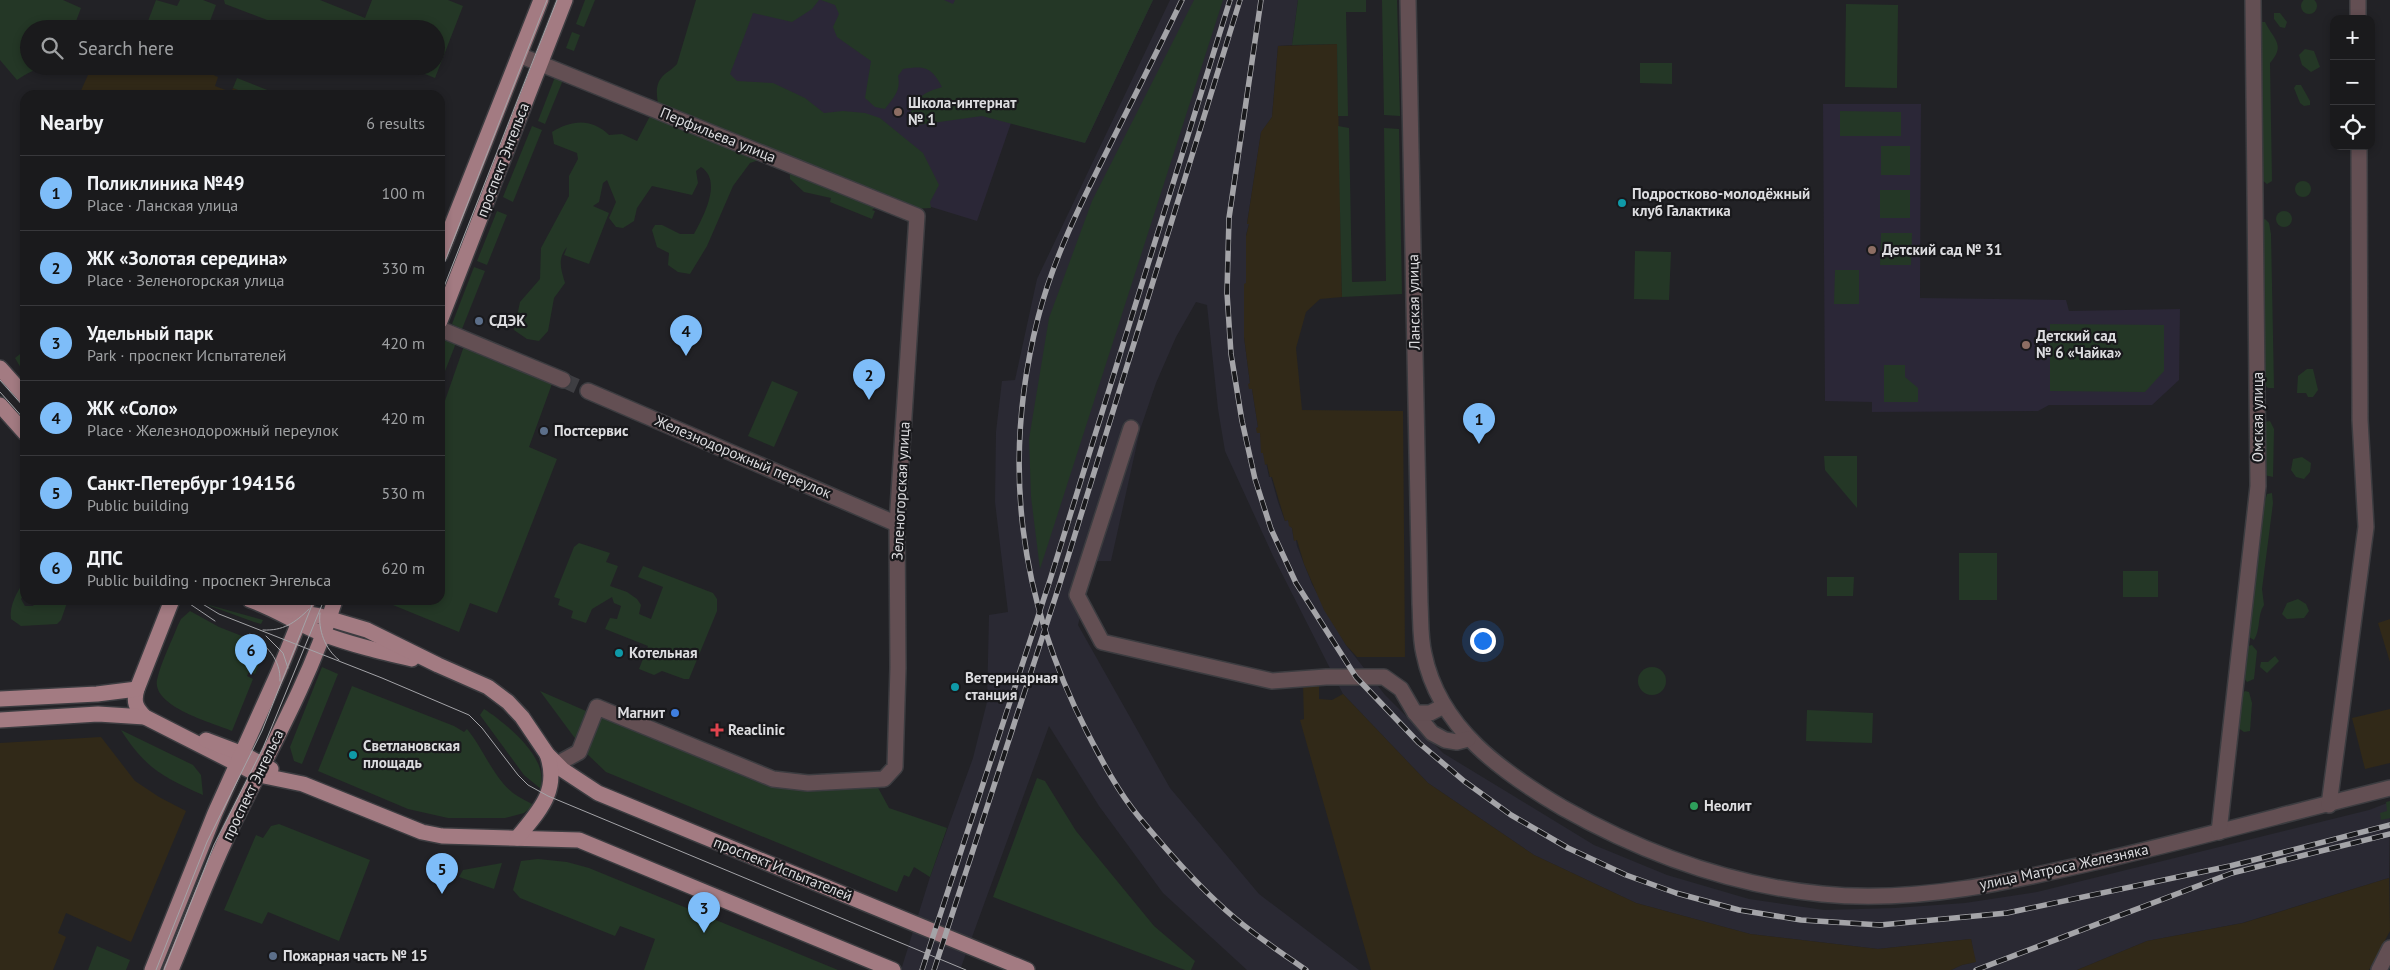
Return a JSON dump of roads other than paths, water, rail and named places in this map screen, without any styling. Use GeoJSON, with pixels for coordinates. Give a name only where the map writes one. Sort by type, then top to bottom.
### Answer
{"type":"FeatureCollection","features":[{"type":"Feature","properties":{"kind":"main road","name":"проспект Энгельса"},"geometry":{"type":"LineString","coordinates":[[445,242],[541,0]]}},
{"type":"Feature","properties":{"kind":"main road","name":"проспект Энгельса"},"geometry":{"type":"LineString","coordinates":[[445,308],[565,0]]}},
{"type":"Feature","properties":{"kind":"main road"},"geometry":{"type":"LineString","coordinates":[[0,368],[20,390]]}},
{"type":"Feature","properties":{"kind":"main road"},"geometry":{"type":"LineString","coordinates":[[0,405],[20,427]]}},
{"type":"Feature","properties":{"kind":"main road"},"geometry":{"type":"LineString","coordinates":[[169,605],[134,699],[136,708],[145,717],[262,770],[304,784],[432,835],[579,840],[893,970]]}},
{"type":"Feature","properties":{"kind":"main road"},"geometry":{"type":"LineString","coordinates":[[264,605],[329,618],[367,630],[488,687],[508,702],[522,717],[552,759],[548,796],[517,838]]}},
{"type":"Feature","properties":{"kind":"main road","name":"проспект Энгельса"},"geometry":{"type":"LineString","coordinates":[[171,970],[234,822],[262,770],[324,634],[333,605]]}},
{"type":"Feature","properties":{"kind":"main road","name":"проспект Энгельса"},"geometry":{"type":"LineString","coordinates":[[152,970],[215,813],[303,612]]}},
{"type":"Feature","properties":{"kind":"main road"},"geometry":{"type":"LineString","coordinates":[[303,612],[324,634],[360,647],[438,665]]}},
{"type":"Feature","properties":{"kind":"main road"},"geometry":{"type":"LineString","coordinates":[[0,699],[97,694],[137,689]]}},
{"type":"Feature","properties":{"kind":"main road"},"geometry":{"type":"LineString","coordinates":[[0,720],[98,714],[145,717]]}},
{"type":"Feature","properties":{"kind":"main road","name":"проспект Испытателей"},"geometry":{"type":"LineString","coordinates":[[552,759],[598,793],[1027,970]]}},
{"type":"Feature","properties":{"kind":"street","name":"Ланская улица"},"geometry":{"type":"LineString","coordinates":[[1408,0],[1420,604]]}},
{"type":"Feature","properties":{"kind":"street","name":"Омская улица"},"geometry":{"type":"LineString","coordinates":[[2219,832],[2258,486],[2253,0]]}},
{"type":"Feature","properties":{"kind":"street"},"geometry":{"type":"LineString","coordinates":[[2358,0],[2358,15]]}},
{"type":"Feature","properties":{"kind":"street","name":"Перфильева улица"},"geometry":{"type":"LineString","coordinates":[[519,55],[917,216]]}},
{"type":"Feature","properties":{"kind":"street"},"geometry":{"type":"LineString","coordinates":[[2329,805],[2366,527],[2360,420],[2359,150]]}},
{"type":"Feature","properties":{"kind":"street","name":"Зеленогорская улица"},"geometry":{"type":"LineString","coordinates":[[552,759],[579,752],[597,707],[773,779],[808,783],[884,779],[895,767],[898,668],[897,524],[917,216]]}},
{"type":"Feature","properties":{"kind":"street"},"geometry":{"type":"LineString","coordinates":[[445,331],[563,380]]}},
{"type":"Feature","properties":{"kind":"street","name":"Железнодорожный переулок"},"geometry":{"type":"LineString","coordinates":[[588,390],[897,524]]}},
{"type":"Feature","properties":{"kind":"street"},"geometry":{"type":"LineString","coordinates":[[1131,428],[1077,595],[1102,642],[1272,681],[1310,680],[1326,677],[1384,677],[1402,688],[1414,713],[1432,733],[1446,740],[1457,742],[1468,739]]}},
{"type":"Feature","properties":{"kind":"street","name":"улица Матроса Железняка"},"geometry":{"type":"LineString","coordinates":[[1420,604],[1424,654],[1438,698],[1468,739],[1497,764],[1540,794],[1601,830],[1674,861],[1754,884],[1824,894],[1895,896],[2015,881],[2329,805],[2390,788]]}},
{"type":"Feature","properties":{"kind":"street"},"geometry":{"type":"LineString","coordinates":[[1414,713],[1430,713],[1444,706]]}},
{"type":"Feature","properties":{"kind":"street"},"geometry":{"type":"LineString","coordinates":[[2379,970],[2390,948]]}},
{"type":"Feature","properties":{"kind":"tunnel"},"geometry":{"type":"LineString","coordinates":[[563,380],[588,391]]}},
{"type":"Feature","properties":{"kind":"tram line"},"geometry":{"type":"LineString","coordinates":[[445,261],[547,0]]}},
{"type":"Feature","properties":{"kind":"tram line"},"geometry":{"type":"LineString","coordinates":[[445,284],[557,0]]}},
{"type":"Feature","properties":{"kind":"tram line"},"geometry":{"type":"LineString","coordinates":[[0,380],[20,402]]}},
{"type":"Feature","properties":{"kind":"tram line"},"geometry":{"type":"LineString","coordinates":[[0,392],[20,414]]}},
{"type":"Feature","properties":{"kind":"tram line"},"geometry":{"type":"LineString","coordinates":[[191,605],[215,621]]}},
{"type":"Feature","properties":{"kind":"tram line"},"geometry":{"type":"LineString","coordinates":[[204,605],[219,614],[382,678],[469,715],[482,728],[518,775],[528,785],[548,796],[966,970]]}},
{"type":"Feature","properties":{"kind":"tram line"},"geometry":{"type":"LineString","coordinates":[[156,970],[207,842],[262,731],[312,605]]}},
{"type":"Feature","properties":{"kind":"tram line"},"geometry":{"type":"LineString","coordinates":[[164,970],[214,845],[263,748],[322,605]]}},
{"type":"Feature","properties":{"kind":"tram line"},"geometry":{"type":"LineString","coordinates":[[263,630],[277,629],[288,625],[309,609]]}},
{"type":"Feature","properties":{"kind":"tram line"},"geometry":{"type":"LineString","coordinates":[[320,613],[321,632],[326,645],[339,660]]}},
{"type":"Feature","properties":{"kind":"tram line"},"geometry":{"type":"LineString","coordinates":[[250,634],[262,643],[275,659],[280,673],[280,681]]}},
{"type":"Feature","properties":{"kind":"tram line"},"geometry":{"type":"LineString","coordinates":[[266,636],[283,653],[288,668]]}},
{"type":"Feature","properties":{"kind":"railway"},"geometry":{"type":"LineString","coordinates":[[1182,0],[1078,211],[1051,274],[1044,296],[1027,372],[1020,425],[1019,478],[1023,530],[1032,581],[1045,632],[1064,682],[1087,732],[1117,787],[1158,839],[1208,893],[1249,930],[1306,970]]}},
{"type":"Feature","properties":{"kind":"railway"},"geometry":{"type":"LineString","coordinates":[[922,970],[1050,580],[1230,0]]}},
{"type":"Feature","properties":{"kind":"railway"},"geometry":{"type":"LineString","coordinates":[[934,970],[1060,583],[1240,0]]}},
{"type":"Feature","properties":{"kind":"railway"},"geometry":{"type":"LineString","coordinates":[[1261,0],[1229,218],[1227,293],[1231,354],[1242,421],[1255,479],[1271,529],[1296,583],[1356,677],[1419,743],[1464,781],[1511,815],[1568,848],[1626,875],[1676,893],[1739,910],[1801,920],[1880,925],[2007,913],[2230,866],[2390,825]]}},
{"type":"Feature","properties":{"kind":"railway"},"geometry":{"type":"LineString","coordinates":[[1976,970],[2232,873],[2390,834]]}},
{"type":"Feature","properties":{"kind":"place","name":"Школа-интернат № 1"},"geometry":{"type":"Point","coordinates":[898,112]}},
{"type":"Feature","properties":{"kind":"place","name":"Подростково-молодёжный клуб Галактика"},"geometry":{"type":"Point","coordinates":[1622,203]}},
{"type":"Feature","properties":{"kind":"place","name":"Детский сад № 31"},"geometry":{"type":"Point","coordinates":[1872,250]}},
{"type":"Feature","properties":{"kind":"place","name":"СДЭК"},"geometry":{"type":"Point","coordinates":[479,321]}},
{"type":"Feature","properties":{"kind":"place","name":"Детский сад № 6 «Чайка»"},"geometry":{"type":"Point","coordinates":[2026,345]}},
{"type":"Feature","properties":{"kind":"place","name":"ЖК «Соло»"},"geometry":{"type":"Point","coordinates":[686,356]}},
{"type":"Feature","properties":{"kind":"place","name":"ЖК «Золотая середина»"},"geometry":{"type":"Point","coordinates":[869,400]}},
{"type":"Feature","properties":{"kind":"place","name":"Постсервис"},"geometry":{"type":"Point","coordinates":[544,431]}},
{"type":"Feature","properties":{"kind":"place","name":"Поликлиника №49"},"geometry":{"type":"Point","coordinates":[1479,444]}},
{"type":"Feature","properties":{"kind":"place","name":"Котельная"},"geometry":{"type":"Point","coordinates":[619,653]}},
{"type":"Feature","properties":{"kind":"place","name":"ДПС"},"geometry":{"type":"Point","coordinates":[251,675]}},
{"type":"Feature","properties":{"kind":"place","name":"Ветеринарная станция"},"geometry":{"type":"Point","coordinates":[955,687]}},
{"type":"Feature","properties":{"kind":"place","name":"Магнит"},"geometry":{"type":"Point","coordinates":[675,713]}},
{"type":"Feature","properties":{"kind":"place","name":"Reaclinic"},"geometry":{"type":"Point","coordinates":[717,730]}},
{"type":"Feature","properties":{"kind":"place","name":"Светлановская площадь"},"geometry":{"type":"Point","coordinates":[353,755]}},
{"type":"Feature","properties":{"kind":"place","name":"Неолит"},"geometry":{"type":"Point","coordinates":[1694,806]}},
{"type":"Feature","properties":{"kind":"place","name":"Санкт-Петербург 194156"},"geometry":{"type":"Point","coordinates":[442,894]}},
{"type":"Feature","properties":{"kind":"place","name":"Удельный парк"},"geometry":{"type":"Point","coordinates":[704,933]}},
{"type":"Feature","properties":{"kind":"place","name":"Пожарная часть № 15"},"geometry":{"type":"Point","coordinates":[273,956]}}]}
